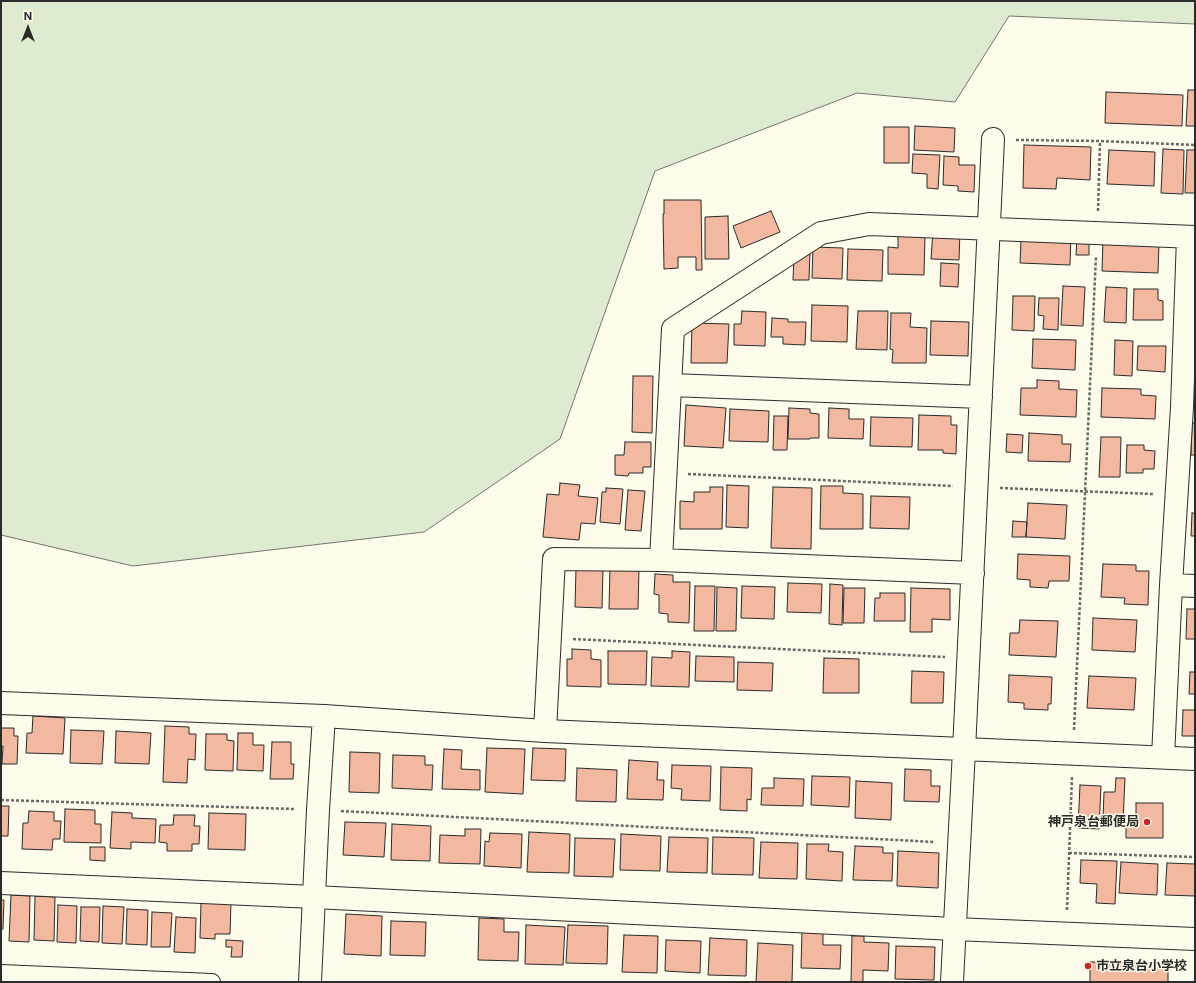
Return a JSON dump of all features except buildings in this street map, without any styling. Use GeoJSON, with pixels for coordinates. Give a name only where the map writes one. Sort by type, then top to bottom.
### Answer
{"type":"FeatureCollection","features":[{"type":"Feature","properties":{"kind":"street"},"geometry":{"type":"LineString","coordinates":[[952,982],[993,139]]}},
{"type":"Feature","properties":{"kind":"street"},"geometry":{"type":"LineString","coordinates":[[661,560],[673,329],[821,233],[869,224],[1192,237],[1188,408],[1177,495],[1162,758]]}},
{"type":"Feature","properties":{"kind":"street"},"geometry":{"type":"LineString","coordinates":[[671,385],[981,397]]}},
{"type":"Feature","properties":{"kind":"street"},"geometry":{"type":"LineString","coordinates":[[545,731],[554,559],[661,560],[972,573]]}},
{"type":"Feature","properties":{"kind":"street"},"geometry":{"type":"LineString","coordinates":[[1171,585],[1195,586]]}},
{"type":"Feature","properties":{"kind":"street"},"geometry":{"type":"LineString","coordinates":[[1,703],[324,716],[545,731],[1195,759]]}},
{"type":"Feature","properties":{"kind":"street"},"geometry":{"type":"LineString","coordinates":[[310,982],[324,716]]}},
{"type":"Feature","properties":{"kind":"street"},"geometry":{"type":"LineString","coordinates":[[1,883],[314,896],[954,929],[1195,939]]}},
{"type":"Feature","properties":{"kind":"street"},"geometry":{"type":"LineString","coordinates":[[1,973],[212,982]]}},
{"type":"Feature","properties":{"kind":"path"},"geometry":{"type":"LineString","coordinates":[[993,139],[1195,145]]}},
{"type":"Feature","properties":{"kind":"path"},"geometry":{"type":"LineString","coordinates":[[1066,934],[1100,142]]}},
{"type":"Feature","properties":{"kind":"path"},"geometry":{"type":"LineString","coordinates":[[666,473],[1177,495]]}},
{"type":"Feature","properties":{"kind":"path"},"geometry":{"type":"LineString","coordinates":[[550,638],[968,658]]}},
{"type":"Feature","properties":{"kind":"path"},"geometry":{"type":"LineString","coordinates":[[1,800],[318,810],[959,844]]}},
{"type":"Feature","properties":{"kind":"path"},"geometry":{"type":"LineString","coordinates":[[1069,853],[1195,858]]}},
{"type":"Feature","properties":{"kind":"green space"},"geometry":{"type":"Polygon","coordinates":[[[1,1],[1195,1],[1195,24],[1009,16],[955,102],[857,93],[655,171],[560,439],[424,532],[133,566],[1,535],[1,1]]]}},
{"type":"Feature","properties":{"kind":"place","name":"神戸泉台郵便局"},"geometry":{"type":"Point","coordinates":[1147,822]}},
{"type":"Feature","properties":{"kind":"place","name":"市立泉台小学校"},"geometry":{"type":"Point","coordinates":[1088,966]}}]}
